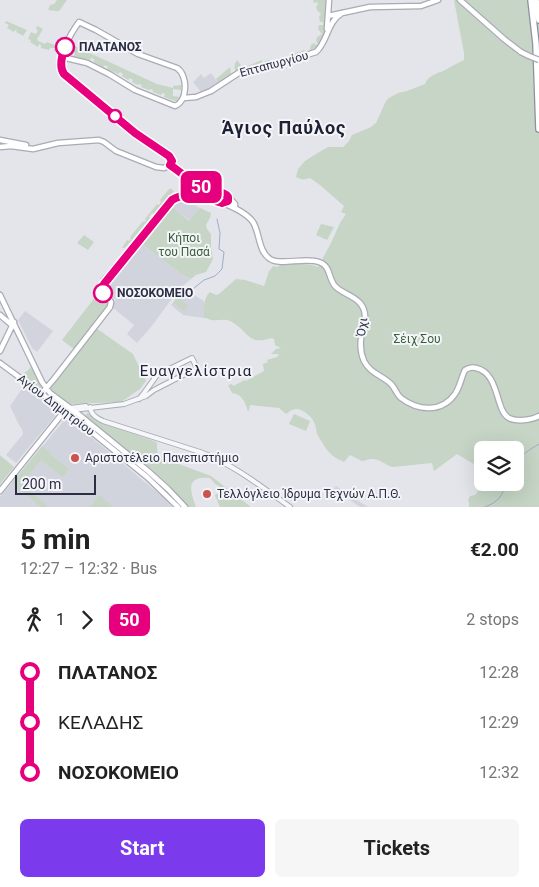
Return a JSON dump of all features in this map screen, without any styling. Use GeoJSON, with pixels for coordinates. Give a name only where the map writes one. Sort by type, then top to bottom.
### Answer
{"type":"FeatureCollection","features":[{"type":"Feature","properties":{"kind":"highway"},"geometry":{"type":"LineString","coordinates":[[531,0],[536,44],[539,129]]}},
{"type":"Feature","properties":{"kind":"highway"},"geometry":{"type":"LineString","coordinates":[[536,0],[539,20]]}},
{"type":"Feature","properties":{"kind":"main road","name":"Επταπυργίου"},"geometry":{"type":"LineString","coordinates":[[184,98],[209,92],[240,72],[271,66],[319,50],[328,29],[331,0]]}},
{"type":"Feature","properties":{"kind":"main road"},"geometry":{"type":"LineString","coordinates":[[330,16],[370,7],[423,6],[427,2],[438,0]]}},
{"type":"Feature","properties":{"kind":"main road"},"geometry":{"type":"LineString","coordinates":[[460,0],[521,52],[539,60]]}},
{"type":"Feature","properties":{"kind":"main road"},"geometry":{"type":"LineString","coordinates":[[328,29],[335,18],[342,13]]}},
{"type":"Feature","properties":{"kind":"main road"},"geometry":{"type":"LineString","coordinates":[[62,57],[85,62],[108,73],[135,90],[176,106],[184,98],[185,91],[184,78],[179,69],[138,54],[79,22],[68,38],[62,57],[63,73],[135,133],[169,156],[172,161],[170,165]]}},
{"type":"Feature","properties":{"kind":"main road"},"geometry":{"type":"LineString","coordinates":[[0,140],[37,148]]}},
{"type":"Feature","properties":{"kind":"main road"},"geometry":{"type":"LineString","coordinates":[[0,148],[11,146],[37,148],[58,143],[99,140],[116,150],[156,167],[164,168],[170,165]]}},
{"type":"Feature","properties":{"kind":"main road"},"geometry":{"type":"LineString","coordinates":[[170,165],[202,188],[225,193],[228,201],[222,203]]}},
{"type":"Feature","properties":{"kind":"main road"},"geometry":{"type":"LineString","coordinates":[[42,393],[54,380],[110,305],[110,300],[102,292],[103,285],[170,202],[188,194],[235,208]]}},
{"type":"Feature","properties":{"kind":"main road","name":"Όχι"},"geometry":{"type":"LineString","coordinates":[[228,197],[235,204],[235,208],[252,220],[266,255],[270,259],[279,262],[305,260],[322,263],[328,269],[336,287],[350,294],[358,301],[363,308],[365,316],[360,343],[364,359],[370,369],[390,383],[401,398],[424,408],[440,407],[456,393],[465,369],[473,367],[483,371],[490,378],[508,418],[527,420],[539,416]]}},
{"type":"Feature","properties":{"kind":"main road"},"geometry":{"type":"LineString","coordinates":[[0,297],[46,389]]}},
{"type":"Feature","properties":{"kind":"main road"},"geometry":{"type":"LineString","coordinates":[[0,297],[14,325]]}},
{"type":"Feature","properties":{"kind":"main road"},"geometry":{"type":"LineString","coordinates":[[1,316],[6,316],[7,312]]}},
{"type":"Feature","properties":{"kind":"main road"},"geometry":{"type":"LineString","coordinates":[[1,316],[14,325]]}},
{"type":"Feature","properties":{"kind":"main road"},"geometry":{"type":"LineString","coordinates":[[0,351],[14,325]]}},
{"type":"Feature","properties":{"kind":"main road","name":"Αγίου Δημητρίου"},"geometry":{"type":"LineString","coordinates":[[0,363],[68,412],[147,477],[178,507]]}},
{"type":"Feature","properties":{"kind":"main road"},"geometry":{"type":"LineString","coordinates":[[41,378],[45,381],[54,380]]}},
{"type":"Feature","properties":{"kind":"main road","name":"Αγίου Δημητρίου"},"geometry":{"type":"LineString","coordinates":[[46,389],[68,412],[84,419],[154,476],[185,507]]}},
{"type":"Feature","properties":{"kind":"main road"},"geometry":{"type":"LineString","coordinates":[[53,401],[58,409],[58,420]]}},
{"type":"Feature","properties":{"kind":"main road"},"geometry":{"type":"LineString","coordinates":[[0,491],[58,420],[68,412]]}},
{"type":"Feature","properties":{"kind":"street"},"geometry":{"type":"LineString","coordinates":[[68,412],[83,406],[90,408],[121,405],[139,399],[197,368],[192,358],[157,375],[139,399]]}},
{"type":"Feature","properties":{"kind":"street"},"geometry":{"type":"LineString","coordinates":[[84,419],[85,412],[90,408]]}},
{"type":"Feature","properties":{"kind":"street"},"geometry":{"type":"LineString","coordinates":[[90,408],[94,415],[102,421],[216,458],[290,507]]}},
{"type":"Feature","properties":{"kind":"shaded area"},"geometry":{"type":"Polygon","coordinates":[[[211,73],[219,84],[201,92],[193,82],[201,74],[204,78],[211,73]]]}},
{"type":"Feature","properties":{"kind":"shaded area"},"geometry":{"type":"Polygon","coordinates":[[[193,199],[193,204],[200,208],[190,221],[173,208],[178,201],[193,199]]]}},
{"type":"Feature","properties":{"kind":"shaded area"},"geometry":{"type":"Polygon","coordinates":[[[141,243],[181,274],[191,279],[179,289],[137,343],[127,334],[134,325],[112,307],[116,300],[106,293],[104,288],[141,243]]]}},
{"type":"Feature","properties":{"kind":"shaded area"},"geometry":{"type":"Polygon","coordinates":[[[184,289],[204,301],[204,318],[183,315],[171,305],[184,289]]]}},
{"type":"Feature","properties":{"kind":"shaded area"},"geometry":{"type":"Polygon","coordinates":[[[25,311],[53,331],[37,352],[32,348],[18,320],[25,311]]]}},
{"type":"Feature","properties":{"kind":"shaded area"},"geometry":{"type":"Polygon","coordinates":[[[24,386],[53,406],[55,416],[16,463],[6,455],[23,434],[10,406],[24,386]]]}},
{"type":"Feature","properties":{"kind":"shaded area","name":"Αριστοτέλειο Πανεπιστήμιο"},"geometry":{"type":"Polygon","coordinates":[[[67,417],[164,498],[172,507],[0,507],[0,497],[67,417]]]}},
{"type":"Feature","properties":{"kind":"shaded area"},"geometry":{"type":"Polygon","coordinates":[[[336,486],[368,507],[360,507],[334,489],[336,486]]]}},
{"type":"Feature","properties":{"kind":"green space"},"geometry":{"type":"Polygon","coordinates":[[[57,0],[67,0],[59,11],[48,10],[50,5],[54,4],[57,0]]]}},
{"type":"Feature","properties":{"kind":"green space"},"geometry":{"type":"Polygon","coordinates":[[[313,0],[327,0],[325,34],[319,46],[314,50],[303,55],[291,58],[292,55],[303,50],[309,52],[311,45],[314,43],[318,44],[316,41],[317,37],[322,34],[318,29],[319,25],[323,25],[319,17],[321,14],[317,10],[317,2],[314,3],[313,0]]]}},
{"type":"Feature","properties":{"kind":"green space","name":"Σέιχ Σου"},"geometry":{"type":"Polygon","coordinates":[[[454,0],[539,0],[539,507],[469,507],[468,501],[470,496],[475,495],[478,491],[524,491],[524,441],[474,441],[474,464],[457,454],[434,471],[432,463],[393,467],[374,459],[362,461],[350,455],[344,462],[337,459],[327,450],[317,434],[313,420],[301,410],[295,409],[286,414],[279,408],[250,405],[248,411],[243,399],[232,393],[228,385],[232,384],[233,386],[246,381],[264,371],[263,364],[268,362],[267,360],[277,357],[279,354],[271,354],[276,349],[281,348],[275,345],[274,339],[258,340],[249,337],[238,326],[229,321],[204,318],[204,304],[210,292],[216,295],[219,294],[236,279],[264,286],[269,271],[273,266],[309,264],[318,267],[346,214],[341,212],[344,206],[320,185],[310,178],[299,179],[296,177],[298,169],[305,161],[328,147],[343,147],[352,135],[376,123],[389,98],[425,84],[431,77],[464,60],[454,0]]]}},
{"type":"Feature","properties":{"kind":"green space"},"geometry":{"type":"Polygon","coordinates":[[[6,21],[27,30],[23,36],[16,32],[17,30],[14,32],[7,28],[9,25],[5,23],[6,21]]]}},
{"type":"Feature","properties":{"kind":"green space"},"geometry":{"type":"Polygon","coordinates":[[[37,26],[43,29],[37,39],[38,41],[45,44],[47,42],[62,48],[60,52],[54,51],[54,48],[49,50],[41,48],[39,44],[38,47],[30,42],[31,40],[28,39],[31,32],[36,34],[37,26]]]}},
{"type":"Feature","properties":{"kind":"green space"},"geometry":{"type":"Polygon","coordinates":[[[70,44],[157,84],[173,88],[173,86],[181,85],[181,90],[173,89],[173,96],[181,97],[178,102],[164,97],[165,94],[162,93],[161,95],[153,92],[153,90],[141,87],[142,85],[132,82],[133,80],[130,78],[128,80],[120,72],[118,74],[107,69],[108,67],[105,65],[103,67],[94,62],[94,59],[74,57],[75,53],[70,52],[69,55],[66,54],[70,44]]]}},
{"type":"Feature","properties":{"kind":"green space"},"geometry":{"type":"Polygon","coordinates":[[[237,60],[243,68],[262,60],[262,63],[269,60],[273,63],[236,71],[234,67],[237,60]]]}},
{"type":"Feature","properties":{"kind":"green space"},"geometry":{"type":"Polygon","coordinates":[[[230,67],[231,74],[219,84],[216,79],[230,67]]]}},
{"type":"Feature","properties":{"kind":"green space"},"geometry":{"type":"Polygon","coordinates":[[[181,183],[186,187],[190,186],[207,194],[207,196],[195,193],[179,194],[169,201],[152,221],[164,204],[181,189],[179,185],[181,183]]]}},
{"type":"Feature","properties":{"kind":"green space"},"geometry":{"type":"Polygon","coordinates":[[[170,188],[174,191],[154,214],[152,213],[126,247],[122,248],[157,204],[159,205],[160,200],[170,188]]]}},
{"type":"Feature","properties":{"kind":"green space","name":"Κήποι του Πασά"},"geometry":{"type":"Polygon","coordinates":[[[171,206],[189,221],[200,208],[211,213],[206,225],[211,234],[213,259],[206,272],[196,275],[191,279],[181,274],[141,243],[171,206]]]}},
{"type":"Feature","properties":{"kind":"green space"},"geometry":{"type":"Polygon","coordinates":[[[150,220],[149,224],[101,284],[99,282],[101,277],[150,220]]]}},
{"type":"Feature","properties":{"kind":"green space"},"geometry":{"type":"Polygon","coordinates":[[[321,224],[334,227],[327,240],[316,235],[321,224]]]}},
{"type":"Feature","properties":{"kind":"green space"},"geometry":{"type":"Polygon","coordinates":[[[84,235],[94,242],[88,250],[77,243],[84,235]]]}},
{"type":"Feature","properties":{"kind":"green space"},"geometry":{"type":"Polygon","coordinates":[[[99,292],[109,300],[109,305],[74,349],[62,340],[99,292]]]}},
{"type":"Feature","properties":{"kind":"green space"},"geometry":{"type":"Polygon","coordinates":[[[177,297],[188,305],[184,311],[173,303],[177,297]]]}},
{"type":"Feature","properties":{"kind":"green space"},"geometry":{"type":"Polygon","coordinates":[[[96,328],[133,354],[146,381],[140,389],[121,402],[70,404],[51,391],[50,387],[96,328]]]}},
{"type":"Feature","properties":{"kind":"green space"},"geometry":{"type":"Polygon","coordinates":[[[31,367],[42,388],[40,389],[22,376],[31,367]]]}},
{"type":"Feature","properties":{"kind":"green space"},"geometry":{"type":"Polygon","coordinates":[[[87,413],[102,423],[154,441],[157,443],[158,453],[162,457],[211,476],[251,507],[220,507],[215,495],[221,492],[218,485],[210,478],[202,478],[196,479],[191,485],[196,507],[187,507],[151,471],[85,417],[87,413]]]}},
{"type":"Feature","properties":{"kind":"green space"},"geometry":{"type":"Polygon","coordinates":[[[294,414],[310,421],[306,431],[289,424],[294,414]]]}},
{"type":"Feature","properties":{"kind":"green space"},"geometry":{"type":"Polygon","coordinates":[[[42,446],[69,469],[63,477],[41,460],[21,484],[47,507],[41,507],[12,483],[42,446]]]}},
{"type":"Feature","properties":{"kind":"green space"},"geometry":{"type":"Polygon","coordinates":[[[0,455],[14,467],[0,484],[0,455]]]}},
{"type":"Feature","properties":{"kind":"green space"},"geometry":{"type":"Polygon","coordinates":[[[99,495],[113,507],[90,507],[99,495]]]}},
{"type":"Feature","properties":{"kind":"waterway"},"geometry":{"type":"LineString","coordinates":[[193,289],[204,280],[215,276],[222,269],[224,252],[219,249],[220,233],[217,219]]}},
{"type":"Feature","properties":{"kind":"waterway"},"geometry":{"type":"LineString","coordinates":[[524,454],[539,444]]}},
{"type":"Feature","properties":{"kind":"waterway"},"geometry":{"type":"LineString","coordinates":[[485,507],[494,503],[503,491]]}},
{"type":"Feature","properties":{"kind":"bus line","name":"50"},"geometry":{"type":"LineString","coordinates":[[65,47],[62,66],[64,74],[135,133],[169,156],[172,161],[170,165],[185,177],[204,188],[225,193],[228,196],[228,201],[222,203],[188,194],[172,200],[104,284],[102,287],[103,293]]}},
{"type":"Feature","properties":{"kind":"place","name":"ΠΛΑΤΑΝΟΣ"},"geometry":{"type":"Point","coordinates":[65,47]}},
{"type":"Feature","properties":{"kind":"place","name":"ΝΟΣΟΚΟΜΕΙΟ"},"geometry":{"type":"Point","coordinates":[103,293]}},
{"type":"Feature","properties":{"kind":"place","name":"Αριστοτέλειο Πανεπιστήμιο"},"geometry":{"type":"Point","coordinates":[75,458]}},
{"type":"Feature","properties":{"kind":"place","name":"Τελλόγλειο Ίδρυμα Τεχνών Α.Π.Θ."},"geometry":{"type":"Point","coordinates":[207,494]}},
{"type":"Feature","properties":{"kind":"district","name":"Άγιος Παύλος"},"geometry":{"type":"Point","coordinates":[284,127]}},
{"type":"Feature","properties":{"kind":"district","name":"Ευαγγελίστρια"},"geometry":{"type":"Point","coordinates":[196,371]}}]}
